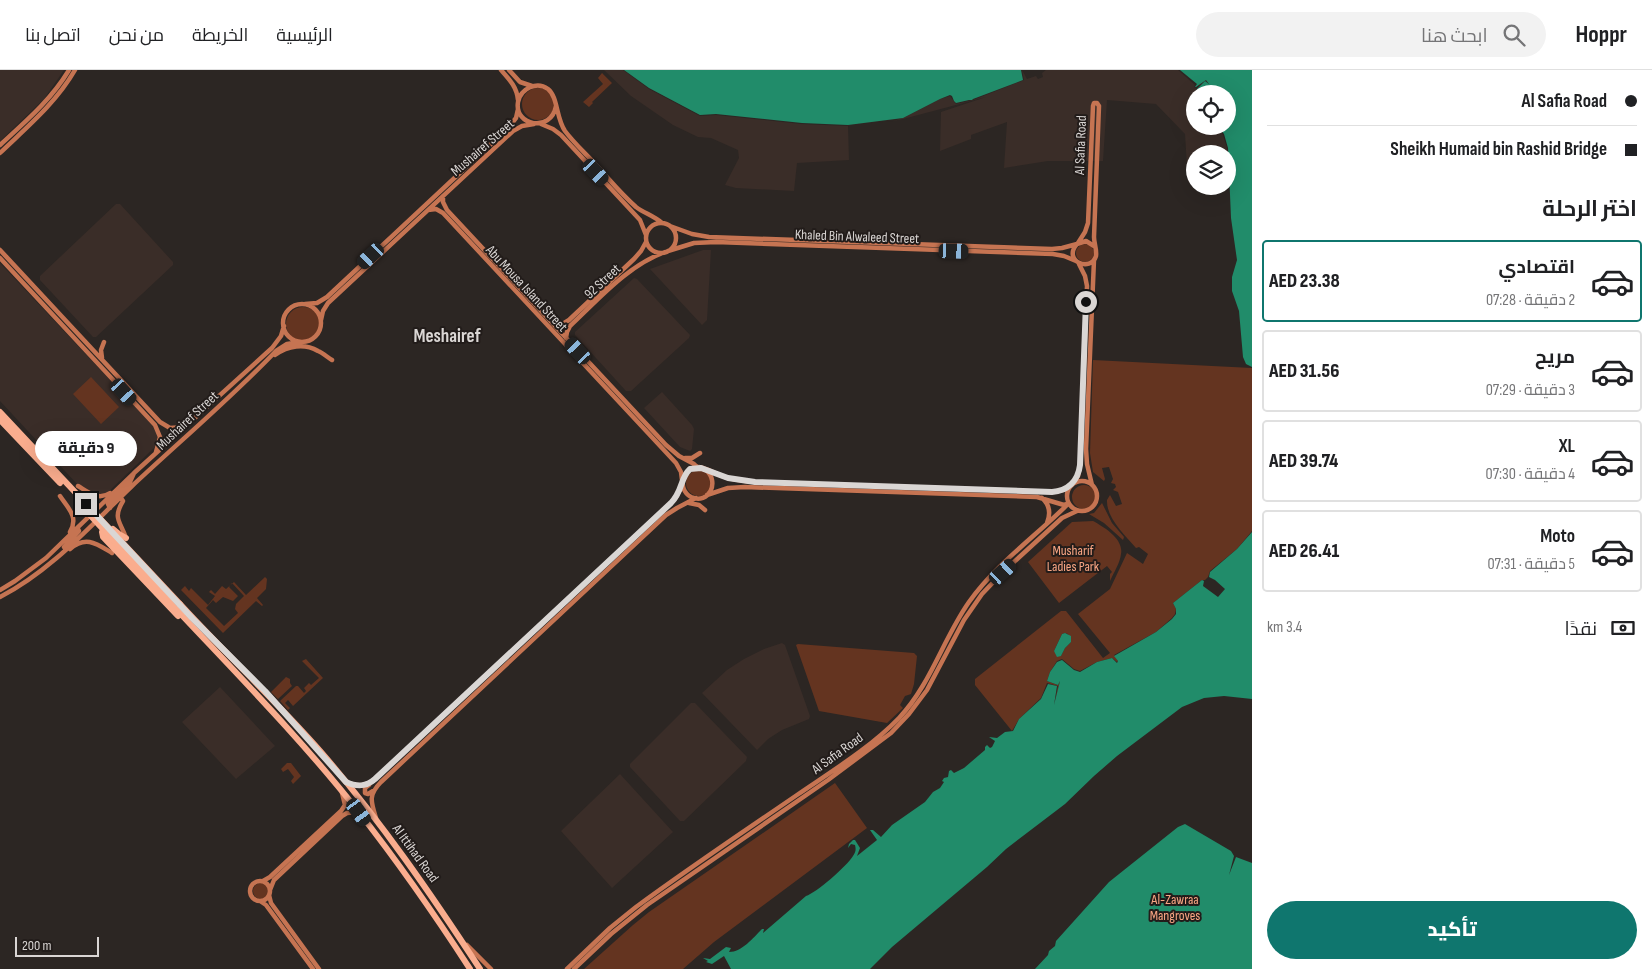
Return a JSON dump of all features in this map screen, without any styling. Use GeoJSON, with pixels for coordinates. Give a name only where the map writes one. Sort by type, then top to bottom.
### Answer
{"type":"FeatureCollection","features":[{"type":"Feature","properties":{"kind":"highway"},"geometry":{"type":"LineString","coordinates":[[0,412],[178,606]]}},
{"type":"Feature","properties":{"kind":"highway"},"geometry":{"type":"LineString","coordinates":[[0,420],[178,606]]}},
{"type":"Feature","properties":{"kind":"highway"},"geometry":{"type":"LineString","coordinates":[[126,538],[111,527],[105,526],[102,530],[103,537],[165,603],[189,627],[197,631]]}},
{"type":"Feature","properties":{"kind":"highway","name":"Al Ittihad Road"},"geometry":{"type":"LineString","coordinates":[[178,606],[197,631],[276,716],[359,812],[448,935],[470,969]]}},
{"type":"Feature","properties":{"kind":"highway","name":"Al Ittihad Road"},"geometry":{"type":"LineString","coordinates":[[178,606],[270,697],[346,782],[423,883],[480,969]]}},
{"type":"Feature","properties":{"kind":"highway"},"geometry":{"type":"LineString","coordinates":[[430,922],[437,924],[448,935]]}},
{"type":"Feature","properties":{"kind":"main road"},"geometry":{"type":"LineString","coordinates":[[0,153],[51,96],[69,70]]}},
{"type":"Feature","properties":{"kind":"main road"},"geometry":{"type":"LineString","coordinates":[[0,145],[59,96],[75,70]]}},
{"type":"Feature","properties":{"kind":"main road"},"geometry":{"type":"LineString","coordinates":[[501,70],[517,92],[518,109],[525,120],[549,126],[561,135],[640,220],[646,235],[646,242],[654,251],[666,252],[672,248],[676,239],[674,230],[632,203],[568,135],[560,122],[555,99],[549,90],[520,82],[509,70]]}},
{"type":"Feature","properties":{"kind":"main road"},"geometry":{"type":"LineString","coordinates":[[518,102],[522,93],[533,86]]}},
{"type":"Feature","properties":{"kind":"main road","name":"Al Safia Road"},"geometry":{"type":"LineString","coordinates":[[1077,243],[1086,232],[1088,223],[1093,171],[1099,105],[1096,102],[1093,106],[1093,171],[1094,246]]}},
{"type":"Feature","properties":{"kind":"main road"},"geometry":{"type":"LineString","coordinates":[[537,124],[550,119],[556,106]]}},
{"type":"Feature","properties":{"kind":"main road","name":"Mushairef Street"},"geometry":{"type":"LineString","coordinates":[[321,320],[323,311],[328,303],[514,122],[518,109]]}},
{"type":"Feature","properties":{"kind":"main road","name":"Mushairef Street"},"geometry":{"type":"LineString","coordinates":[[305,304],[313,304],[324,299],[428,210],[516,129],[522,126],[537,124]]}},
{"type":"Feature","properties":{"kind":"main road","name":"Abu Mousa Island Street"},"geometry":{"type":"LineString","coordinates":[[443,196],[445,208],[463,231],[649,431],[680,457],[697,467]]}},
{"type":"Feature","properties":{"kind":"main road","name":"Abu Mousa Island Street"},"geometry":{"type":"LineString","coordinates":[[428,210],[441,211],[463,231],[555,326],[676,463],[681,472],[682,482]]}},
{"type":"Feature","properties":{"kind":"main road"},"geometry":{"type":"LineString","coordinates":[[646,235],[654,225],[662,223]]}},
{"type":"Feature","properties":{"kind":"main road","name":"Khaled Bin Alwaleed Street"},"geometry":{"type":"LineString","coordinates":[[670,226],[692,234],[705,236],[872,245]]}},
{"type":"Feature","properties":{"kind":"main road"},"geometry":{"type":"LineString","coordinates":[[1086,241],[1094,246],[1096,252],[1094,260],[1086,449],[1092,485],[1097,493],[1096,502],[1090,509],[1077,511],[1068,503],[1066,495],[1078,476],[1080,465],[1087,286],[1085,276],[1073,254],[1077,243],[1086,241]]}},
{"type":"Feature","properties":{"kind":"main road","name":"92 Street"},"geometry":{"type":"LineString","coordinates":[[566,338],[573,320],[634,259],[646,242]]}},
{"type":"Feature","properties":{"kind":"main road","name":"Khaled Bin Alwaleed Street"},"geometry":{"type":"LineString","coordinates":[[666,252],[689,244],[704,242],[1052,249],[1067,247],[1077,243]]}},
{"type":"Feature","properties":{"kind":"main road","name":"Khaled Bin Alwaleed Street"},"geometry":{"type":"LineString","coordinates":[[879,245],[1053,254],[1064,256],[1077,262]]}},
{"type":"Feature","properties":{"kind":"main road"},"geometry":{"type":"LineString","coordinates":[[0,250],[163,425],[174,429],[185,427]]}},
{"type":"Feature","properties":{"kind":"main road","name":"92 Street"},"geometry":{"type":"LineString","coordinates":[[555,326],[573,320],[630,270],[650,258],[666,252]]}},
{"type":"Feature","properties":{"kind":"main road"},"geometry":{"type":"LineString","coordinates":[[0,258],[155,425],[160,437],[156,453]]}},
{"type":"Feature","properties":{"kind":"main road"},"geometry":{"type":"LineString","coordinates":[[1077,262],[1086,264],[1094,260]]}},
{"type":"Feature","properties":{"kind":"main road"},"geometry":{"type":"LineString","coordinates":[[305,304],[314,308],[321,320],[321,328],[315,338],[310,341],[300,342],[289,337],[284,326],[288,311],[298,305],[305,304]]}},
{"type":"Feature","properties":{"kind":"main road","name":"Mushairef Street"},"geometry":{"type":"LineString","coordinates":[[93,516],[98,505],[272,348],[281,336],[284,326]]}},
{"type":"Feature","properties":{"kind":"main road"},"geometry":{"type":"LineString","coordinates":[[73,336],[90,350],[94,350]]}},
{"type":"Feature","properties":{"kind":"main road"},"geometry":{"type":"LineString","coordinates":[[104,342],[101,354],[104,362]]}},
{"type":"Feature","properties":{"kind":"main road","name":"Mushairef Street"},"geometry":{"type":"LineString","coordinates":[[0,597],[30,579],[91,528],[283,346],[300,342]]}},
{"type":"Feature","properties":{"kind":"main road"},"geometry":{"type":"LineString","coordinates":[[266,362],[286,349],[300,346],[315,349],[332,360]]}},
{"type":"Feature","properties":{"kind":"main road"},"geometry":{"type":"LineString","coordinates":[[680,457],[692,458],[700,454]]}},
{"type":"Feature","properties":{"kind":"main road"},"geometry":{"type":"LineString","coordinates":[[469,695],[374,790],[368,794],[364,792],[365,788],[469,695],[674,500],[687,471],[697,467],[738,481],[807,487]]}},
{"type":"Feature","properties":{"kind":"main road"},"geometry":{"type":"LineString","coordinates":[[706,470],[710,473],[713,483],[710,492],[706,496]]}},
{"type":"Feature","properties":{"kind":"main road"},"geometry":{"type":"LineString","coordinates":[[78,486],[95,496],[102,497],[109,494],[134,474]]}},
{"type":"Feature","properties":{"kind":"main road"},"geometry":{"type":"LineString","coordinates":[[110,508],[108,504],[129,484],[134,474]]}},
{"type":"Feature","properties":{"kind":"main road"},"geometry":{"type":"LineString","coordinates":[[593,579],[670,512],[696,498],[724,489],[740,487],[807,487],[1052,492],[1060,491],[1083,481],[1092,485]]}},
{"type":"Feature","properties":{"kind":"main road"},"geometry":{"type":"LineString","coordinates":[[682,482],[687,494],[696,498]]}},
{"type":"Feature","properties":{"kind":"main road"},"geometry":{"type":"LineString","coordinates":[[893,489],[1040,498],[1064,504],[1068,503]]}},
{"type":"Feature","properties":{"kind":"main road"},"geometry":{"type":"LineString","coordinates":[[60,496],[74,521],[71,531],[65,539]]}},
{"type":"Feature","properties":{"kind":"main road"},"geometry":{"type":"LineString","coordinates":[[121,498],[123,501],[118,510],[117,517],[126,538]]}},
{"type":"Feature","properties":{"kind":"main road"},"geometry":{"type":"LineString","coordinates":[[1040,498],[1046,502],[1049,508],[1050,516],[1046,525]]}},
{"type":"Feature","properties":{"kind":"main road"},"geometry":{"type":"LineString","coordinates":[[688,503],[699,505],[705,510]]}},
{"type":"Feature","properties":{"kind":"main road","name":"Al Safia Road"},"geometry":{"type":"LineString","coordinates":[[567,969],[610,928],[636,907],[867,746],[903,718],[925,683],[955,624],[975,594],[994,573],[1068,503]]}},
{"type":"Feature","properties":{"kind":"main road","name":"Al Safia Road"},"geometry":{"type":"LineString","coordinates":[[574,969],[611,934],[647,905],[884,740],[927,690],[964,620],[982,594],[999,575],[1062,518],[1077,511]]}},
{"type":"Feature","properties":{"kind":"main road"},"geometry":{"type":"LineString","coordinates":[[0,590],[15,582],[40,563],[75,529],[81,520],[106,512]]}},
{"type":"Feature","properties":{"kind":"main road"},"geometry":{"type":"LineString","coordinates":[[93,516],[110,517]]}},
{"type":"Feature","properties":{"kind":"main road"},"geometry":{"type":"LineString","coordinates":[[91,528],[93,516]]}},
{"type":"Feature","properties":{"kind":"main road"},"geometry":{"type":"LineString","coordinates":[[49,564],[79,532],[78,529],[75,529]]}},
{"type":"Feature","properties":{"kind":"main road"},"geometry":{"type":"LineString","coordinates":[[49,564],[81,542],[94,543],[112,553]]}},
{"type":"Feature","properties":{"kind":"main road"},"geometry":{"type":"LineString","coordinates":[[346,782],[358,786],[371,783]]}},
{"type":"Feature","properties":{"kind":"main road"},"geometry":{"type":"LineString","coordinates":[[313,969],[266,905],[252,897],[250,890],[254,883],[270,877],[342,811],[345,805],[340,790]]}},
{"type":"Feature","properties":{"kind":"main road"},"geometry":{"type":"LineString","coordinates":[[374,790],[371,800],[377,822]]}},
{"type":"Feature","properties":{"kind":"main road"},"geometry":{"type":"LineString","coordinates":[[260,901],[265,899],[274,880],[342,816],[347,813],[359,812]]}},
{"type":"Feature","properties":{"kind":"main road"},"geometry":{"type":"LineString","coordinates":[[263,881],[268,885],[271,903],[319,969]]}},
{"type":"Feature","properties":{"kind":"main road"},"geometry":{"type":"LineString","coordinates":[[462,940],[485,961],[490,969]]}},
{"type":"Feature","properties":{"kind":"shaded area"},"geometry":{"type":"Polygon","coordinates":[[[0,70],[64,70],[44,99],[0,141],[0,70]]]}},
{"type":"Feature","properties":{"kind":"shaded area"},"geometry":{"type":"Polygon","coordinates":[[[604,70],[623,70],[649,89],[700,116],[716,115],[801,124],[848,126],[849,160],[797,163],[794,191],[736,188],[725,185],[739,158],[738,150],[711,138],[698,137],[673,125],[631,96],[604,70]]]}},
{"type":"Feature","properties":{"kind":"shaded area"},"geometry":{"type":"Polygon","coordinates":[[[624,70],[1021,70],[1023,80],[972,100],[956,103],[950,95],[903,118],[848,125],[802,123],[716,114],[700,115],[649,88],[624,70]]]}},
{"type":"Feature","properties":{"kind":"shaded area"},"geometry":{"type":"Polygon","coordinates":[[[1022,70],[1027,79],[1036,76],[1038,79],[1043,77],[1042,73],[1046,70],[1178,70],[1195,85],[1186,85],[1186,135],[1223,135],[1226,145],[1186,145],[1186,150],[1185,134],[1156,104],[1107,100],[1103,161],[1048,161],[1004,168],[1007,122],[971,135],[971,139],[940,151],[941,112],[986,97],[893,121],[903,118],[940,99],[950,96],[956,104],[973,100],[1024,80],[1022,70]]]}},
{"type":"Feature","properties":{"kind":"shaded area"},"geometry":{"type":"Polygon","coordinates":[[[1180,70],[1252,70],[1252,367],[1246,364],[1243,357],[1239,311],[1232,291],[1232,277],[1237,260],[1230,195],[1236,195],[1236,145],[1227,145],[1224,135],[1236,135],[1236,85],[1201,85],[1205,81],[1209,84],[1206,80],[1199,85],[1180,70]]]}},
{"type":"Feature","properties":{"kind":"shaded area"},"geometry":{"type":"Polygon","coordinates":[[[116,204],[120,204],[173,262],[173,265],[96,337],[93,337],[40,280],[40,276],[116,204]]]}},
{"type":"Feature","properties":{"kind":"shaded area"},"geometry":{"type":"Polygon","coordinates":[[[703,250],[711,250],[707,320],[702,325],[650,269],[703,250]]]}},
{"type":"Feature","properties":{"kind":"shaded area"},"geometry":{"type":"Polygon","coordinates":[[[0,263],[157,430],[159,439],[156,446],[103,497],[77,484],[0,401],[0,263]]]}},
{"type":"Feature","properties":{"kind":"shaded area"},"geometry":{"type":"Polygon","coordinates":[[[634,278],[690,335],[631,391],[626,391],[575,335],[575,332],[634,278]]]}},
{"type":"Feature","properties":{"kind":"shaded area"},"geometry":{"type":"Polygon","coordinates":[[[662,392],[694,429],[692,449],[690,451],[680,447],[644,408],[662,392]]]}},
{"type":"Feature","properties":{"kind":"shaded area"},"geometry":{"type":"Polygon","coordinates":[[[1252,532],[1252,699],[1224,696],[1204,698],[1182,707],[1117,756],[1065,804],[1006,849],[892,947],[870,969],[731,969],[724,956],[712,964],[706,962],[708,961],[703,958],[710,959],[726,947],[731,948],[729,952],[738,950],[762,929],[764,929],[763,933],[806,896],[824,885],[854,855],[855,845],[851,844],[848,848],[853,840],[855,840],[860,848],[857,856],[877,840],[870,830],[873,830],[881,837],[892,825],[925,802],[933,792],[940,788],[944,778],[948,777],[949,771],[951,770],[954,773],[964,768],[985,750],[987,745],[990,748],[992,747],[995,741],[989,737],[997,738],[1005,732],[1013,731],[1019,719],[1041,699],[1048,684],[1057,686],[1054,705],[1060,681],[1058,685],[1047,681],[1050,672],[1057,662],[1062,660],[1074,670],[1080,672],[1097,662],[1112,658],[1117,663],[1118,661],[1114,656],[1156,632],[1172,619],[1176,614],[1173,603],[1202,580],[1204,581],[1203,586],[1218,597],[1225,589],[1209,577],[1210,572],[1237,549],[1252,532]]]}},
{"type":"Feature","properties":{"kind":"shaded area"},"geometry":{"type":"Polygon","coordinates":[[[1065,633],[1071,636],[1071,642],[1061,656],[1057,657],[1054,651],[1062,634],[1065,633]]]}},
{"type":"Feature","properties":{"kind":"shaded area"},"geometry":{"type":"Polygon","coordinates":[[[782,643],[785,645],[810,716],[809,719],[782,730],[768,739],[757,750],[702,693],[727,670],[744,659],[782,643]]]}},
{"type":"Feature","properties":{"kind":"shaded area"},"geometry":{"type":"Polygon","coordinates":[[[220,687],[275,746],[236,779],[182,722],[220,687]]]}},
{"type":"Feature","properties":{"kind":"shaded area"},"geometry":{"type":"Polygon","coordinates":[[[691,703],[695,703],[747,757],[746,761],[684,821],[680,821],[630,767],[630,764],[691,703]]]}},
{"type":"Feature","properties":{"kind":"shaded area"},"geometry":{"type":"Polygon","coordinates":[[[620,774],[673,832],[612,888],[561,831],[620,774]]]}},
{"type":"Feature","properties":{"kind":"shaded area","name":"Al-Zawraa Mangroves"},"geometry":{"type":"Polygon","coordinates":[[[1185,824],[1231,851],[1234,856],[1229,875],[1236,857],[1252,863],[1252,969],[1035,969],[1055,946],[1056,941],[1109,882],[1178,827],[1185,824]]]}},
{"type":"Feature","properties":{"kind":"green space"},"geometry":{"type":"Polygon","coordinates":[[[602,73],[612,83],[589,107],[583,102],[603,84],[598,78],[602,73]]]}},
{"type":"Feature","properties":{"kind":"green space"},"geometry":{"type":"Polygon","coordinates":[[[538,88],[550,92],[554,104],[550,116],[538,120],[526,116],[522,104],[526,92],[538,88]]]}},
{"type":"Feature","properties":{"kind":"green space"},"geometry":{"type":"Polygon","coordinates":[[[1085,244],[1091,247],[1094,253],[1091,259],[1085,262],[1079,259],[1076,253],[1079,247],[1085,244]]]}},
{"type":"Feature","properties":{"kind":"green space"},"geometry":{"type":"Polygon","coordinates":[[[303,307],[310,308],[315,312],[319,317],[319,331],[315,336],[310,340],[303,341],[296,340],[291,336],[287,331],[286,324],[287,317],[291,312],[296,308],[303,307]]]}},
{"type":"Feature","properties":{"kind":"green space"},"geometry":{"type":"Polygon","coordinates":[[[1093,360],[1252,368],[1252,531],[1237,549],[1210,571],[1205,580],[1202,580],[1173,603],[1176,609],[1172,618],[1156,632],[1114,655],[1117,662],[1112,658],[1097,662],[1080,671],[1074,669],[1062,659],[1057,661],[1047,681],[1058,685],[1060,681],[1054,705],[1058,686],[1047,683],[1041,698],[1019,719],[1012,731],[975,685],[975,679],[1061,611],[1066,611],[1103,658],[1110,653],[1078,614],[1110,589],[1127,553],[1143,564],[1148,554],[1139,547],[1136,548],[1113,520],[1107,500],[1110,495],[1116,506],[1122,504],[1118,492],[1113,490],[1116,487],[1115,484],[1111,483],[1113,479],[1109,467],[1102,468],[1104,481],[1093,472],[1090,453],[1093,360]],[[1062,634],[1054,651],[1061,656],[1071,642],[1068,634],[1062,634]]]}},
{"type":"Feature","properties":{"kind":"green space"},"geometry":{"type":"Polygon","coordinates":[[[91,377],[119,407],[101,424],[73,394],[91,377]]]}},
{"type":"Feature","properties":{"kind":"green space"},"geometry":{"type":"Polygon","coordinates":[[[699,470],[708,474],[712,483],[708,492],[699,496],[690,492],[686,483],[690,474],[699,470]]]}},
{"type":"Feature","properties":{"kind":"green space"},"geometry":{"type":"Polygon","coordinates":[[[1084,485],[1093,488],[1096,497],[1093,506],[1084,509],[1075,506],[1072,497],[1075,488],[1084,485]]]}},
{"type":"Feature","properties":{"kind":"green space"},"geometry":{"type":"Polygon","coordinates":[[[1102,503],[1112,523],[1124,537],[1123,540],[1104,523],[1089,514],[1094,513],[1102,503]]]}},
{"type":"Feature","properties":{"kind":"green space","name":"Musharif Ladies Park"},"geometry":{"type":"Polygon","coordinates":[[[1093,521],[1112,534],[1119,543],[1121,554],[1118,564],[1110,581],[1110,574],[1112,572],[1107,566],[1059,603],[1028,562],[1072,522],[1093,521]]]}},
{"type":"Feature","properties":{"kind":"green space"},"geometry":{"type":"Polygon","coordinates":[[[265,577],[267,579],[266,589],[257,598],[263,605],[256,601],[223,633],[181,590],[185,586],[189,591],[191,588],[208,605],[215,596],[209,592],[211,590],[215,594],[222,586],[226,589],[230,585],[229,587],[238,596],[233,601],[223,597],[216,603],[213,600],[206,608],[224,626],[238,613],[235,609],[236,604],[244,596],[232,583],[234,582],[246,595],[265,577]]]}},
{"type":"Feature","properties":{"kind":"green space"},"geometry":{"type":"Polygon","coordinates":[[[796,645],[914,653],[917,656],[911,694],[905,696],[900,705],[903,708],[887,723],[819,711],[796,645]]]}},
{"type":"Feature","properties":{"kind":"green space"},"geometry":{"type":"Polygon","coordinates":[[[306,659],[323,678],[293,706],[288,700],[285,703],[290,708],[288,710],[280,701],[296,686],[304,693],[306,691],[304,688],[309,683],[311,685],[319,678],[302,661],[306,659]]]}},
{"type":"Feature","properties":{"kind":"green space"},"geometry":{"type":"Polygon","coordinates":[[[286,677],[290,679],[292,686],[278,699],[271,692],[286,677]]]}},
{"type":"Feature","properties":{"kind":"green space"},"geometry":{"type":"Polygon","coordinates":[[[287,763],[291,763],[301,776],[293,784],[291,781],[294,777],[288,769],[283,772],[281,769],[287,763]]]}},
{"type":"Feature","properties":{"kind":"green space"},"geometry":{"type":"Polygon","coordinates":[[[835,783],[867,828],[714,942],[683,969],[584,969],[649,912],[835,783]]]}},
{"type":"Feature","properties":{"kind":"green space"},"geometry":{"type":"Polygon","coordinates":[[[258,883],[264,883],[269,888],[267,897],[258,899],[253,894],[253,888],[258,883]]]}},
{"type":"Feature","properties":{"kind":"district","name":"Meshairef"},"geometry":{"type":"Point","coordinates":[447,335]}},
{"type":"Feature","properties":{"kind":"route"},"geometry":{"type":"LineString","coordinates":[[86,504],[192,618],[265,691],[346,782],[364,786],[371,783],[671,503],[679,493],[683,477],[690,469],[697,467],[738,481],[755,482],[1052,492],[1070,487],[1078,476],[1080,465],[1086,302]]}}]}
